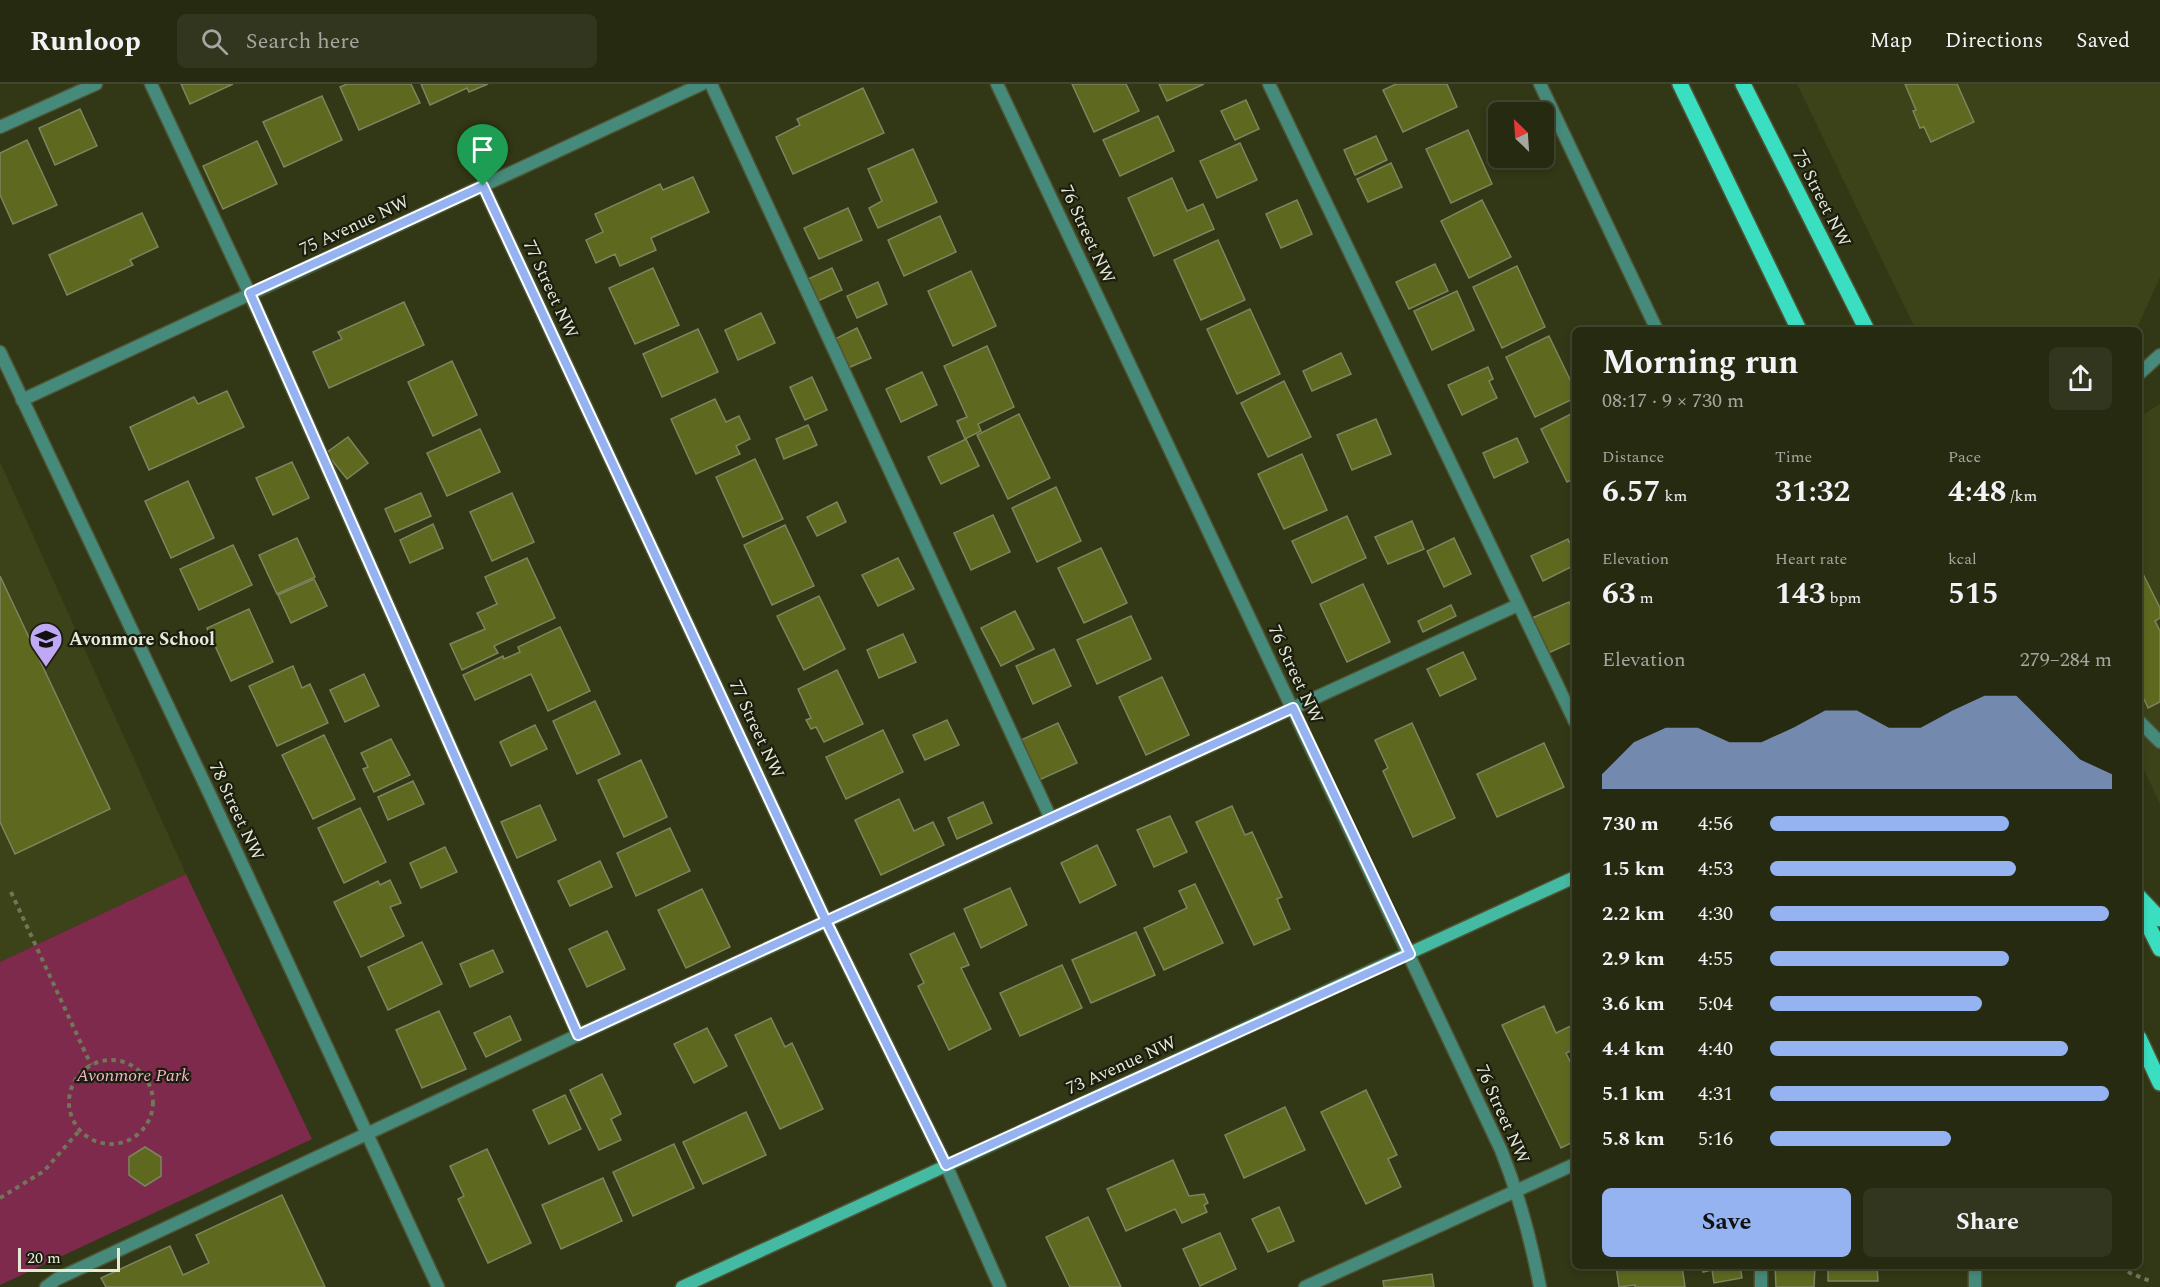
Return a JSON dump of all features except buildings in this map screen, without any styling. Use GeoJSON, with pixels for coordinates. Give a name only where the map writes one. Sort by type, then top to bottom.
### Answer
{"type":"FeatureCollection","features":[{"type":"Feature","properties":{"kind":"main road"},"geometry":{"type":"LineString","coordinates":[[1680,84],[1798,327]]}},
{"type":"Feature","properties":{"kind":"main road","name":"75 Street NW"},"geometry":{"type":"LineString","coordinates":[[1743,84],[1865,327]]}},
{"type":"Feature","properties":{"kind":"main road"},"geometry":{"type":"LineString","coordinates":[[2142,900],[2160,919]]}},
{"type":"Feature","properties":{"kind":"main road"},"geometry":{"type":"LineString","coordinates":[[2142,913],[2160,949]]}},
{"type":"Feature","properties":{"kind":"main road"},"geometry":{"type":"LineString","coordinates":[[2142,1044],[2160,1083]]}},
{"type":"Feature","properties":{"kind":"street"},"geometry":{"type":"LineString","coordinates":[[0,128],[96,84]]}},
{"type":"Feature","properties":{"kind":"street"},"geometry":{"type":"LineString","coordinates":[[151,84],[250,293],[578,1035]]}},
{"type":"Feature","properties":{"kind":"street","name":"75 Avenue NW"},"geometry":{"type":"LineString","coordinates":[[22,400],[702,84]]}},
{"type":"Feature","properties":{"kind":"street"},"geometry":{"type":"LineString","coordinates":[[711,84],[1051,819]]}},
{"type":"Feature","properties":{"kind":"street","name":"76 Street NW"},"geometry":{"type":"LineString","coordinates":[[997,84],[1501,1150],[1517,1191],[1531,1238],[1540,1287]]}},
{"type":"Feature","properties":{"kind":"street"},"geometry":{"type":"LineString","coordinates":[[1269,84],[1572,716]]}},
{"type":"Feature","properties":{"kind":"street"},"geometry":{"type":"LineString","coordinates":[[1540,84],[1656,327]]}},
{"type":"Feature","properties":{"kind":"street","name":"77 Street NW"},"geometry":{"type":"LineString","coordinates":[[483,186],[826,921],[946,1165],[1000,1287]]}},
{"type":"Feature","properties":{"kind":"street","name":"78 Street NW"},"geometry":{"type":"LineString","coordinates":[[0,352],[368,1132],[438,1287]]}},
{"type":"Feature","properties":{"kind":"street"},"geometry":{"type":"LineString","coordinates":[[2142,371],[2160,355]]}},
{"type":"Feature","properties":{"kind":"street"},"geometry":{"type":"LineString","coordinates":[[46,1287],[57,1279],[368,1132],[1518,605]]}},
{"type":"Feature","properties":{"kind":"street"},"geometry":{"type":"LineString","coordinates":[[2142,724],[2160,741]]}},
{"type":"Feature","properties":{"kind":"street","name":"73 Avenue NW"},"geometry":{"type":"LineString","coordinates":[[682,1287],[1572,878]]}},
{"type":"Feature","properties":{"kind":"street"},"geometry":{"type":"LineString","coordinates":[[1305,1287],[1572,1165]]}},
{"type":"Feature","properties":{"kind":"street"},"geometry":{"type":"LineString","coordinates":[[1761,1269],[1761,1287]]}},
{"type":"Feature","properties":{"kind":"street"},"geometry":{"type":"LineString","coordinates":[[1975,1269],[1975,1287]]}},
{"type":"Feature","properties":{"kind":"path"},"geometry":{"type":"LineString","coordinates":[[11,892],[91,1065]]}},
{"type":"Feature","properties":{"kind":"path"},"geometry":{"type":"LineString","coordinates":[[115,1059],[128,1062],[140,1070],[153,1094],[153,1107],[142,1132],[124,1142],[104,1144],[91,1140],[79,1131],[71,1119],[68,1104],[70,1090],[76,1077],[91,1065],[100,1060],[115,1059]]}},
{"type":"Feature","properties":{"kind":"path"},"geometry":{"type":"LineString","coordinates":[[0,1198],[44,1171],[79,1131]]}},
{"type":"Feature","properties":{"kind":"path"},"geometry":{"type":"LineString","coordinates":[[2125,1269],[2150,1281]]}},
{"type":"Feature","properties":{"kind":"shaded area"},"geometry":{"type":"Polygon","coordinates":[[[1797,84],[2160,84],[2160,277],[2137,327],[1915,327],[1797,84]]]}},
{"type":"Feature","properties":{"kind":"shaded area"},"geometry":{"type":"Polygon","coordinates":[[[2160,404],[2160,804],[2142,765],[2142,415],[2160,404]]]}},
{"type":"Feature","properties":{"kind":"shaded area","name":"Avonmore School"},"geometry":{"type":"Polygon","coordinates":[[[0,462],[186,874],[0,962],[0,462]]]}},
{"type":"Feature","properties":{"kind":"green space","name":"Avonmore Park"},"geometry":{"type":"Polygon","coordinates":[[[186,874],[312,1139],[0,1285],[0,962],[186,874]]]}},
{"type":"Feature","properties":{"kind":"place","name":"Avonmore School"},"geometry":{"type":"Point","coordinates":[46,668]}},
{"type":"Feature","properties":{"kind":"route"},"geometry":{"type":"LineString","coordinates":[[483,186],[250,293],[578,1035],[826,921],[946,1165],[1410,954],[1293,708],[826,921],[483,186]]}}]}
